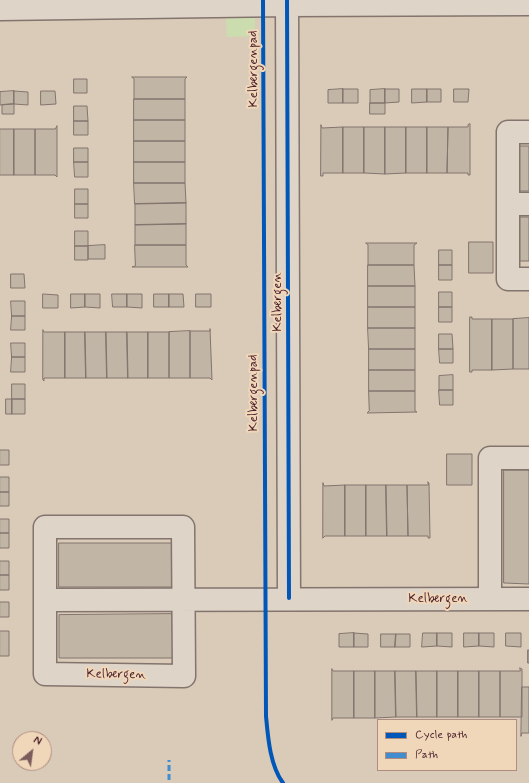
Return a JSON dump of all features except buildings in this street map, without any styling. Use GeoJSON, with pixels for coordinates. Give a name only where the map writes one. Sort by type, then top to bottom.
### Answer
{"type":"FeatureCollection","features":[{"type":"Feature","properties":{"kind":"street"},"geometry":{"type":"LineString","coordinates":[[0,9],[287,2],[529,4]]}},
{"type":"Feature","properties":{"kind":"street","name":"Kelbergen"},"geometry":{"type":"LineString","coordinates":[[287,2],[289,598]]}},
{"type":"Feature","properties":{"kind":"street"},"geometry":{"type":"LineString","coordinates":[[529,132],[508,132],[518,204],[508,279],[529,279]]}},
{"type":"Feature","properties":{"kind":"street"},"geometry":{"type":"LineString","coordinates":[[490,599],[490,458],[529,458]]}},
{"type":"Feature","properties":{"kind":"street","name":"Kelbergen"},"geometry":{"type":"LineString","coordinates":[[45,527],[183,527],[185,599],[184,676],[45,674],[45,527]]}},
{"type":"Feature","properties":{"kind":"street","name":"Kelbergen"},"geometry":{"type":"LineString","coordinates":[[46,600],[289,598],[325,600],[529,599]]}},
{"type":"Feature","properties":{"kind":"green space"},"geometry":{"type":"Polygon","coordinates":[[[255,17],[255,36],[227,37],[226,18],[255,17]]]}},
{"type":"Feature","properties":{"kind":"marked path"},"geometry":{"type":"LineString","coordinates":[[169,760],[169,780]]}},
{"type":"Feature","properties":{"kind":"cycle path","name":"Kelbergenpad"},"geometry":{"type":"LineString","coordinates":[[263,0],[266,716],[272,760],[283,783]]}},
{"type":"Feature","properties":{"kind":"cycle path"},"geometry":{"type":"LineString","coordinates":[[287,0],[289,598]]}}]}
